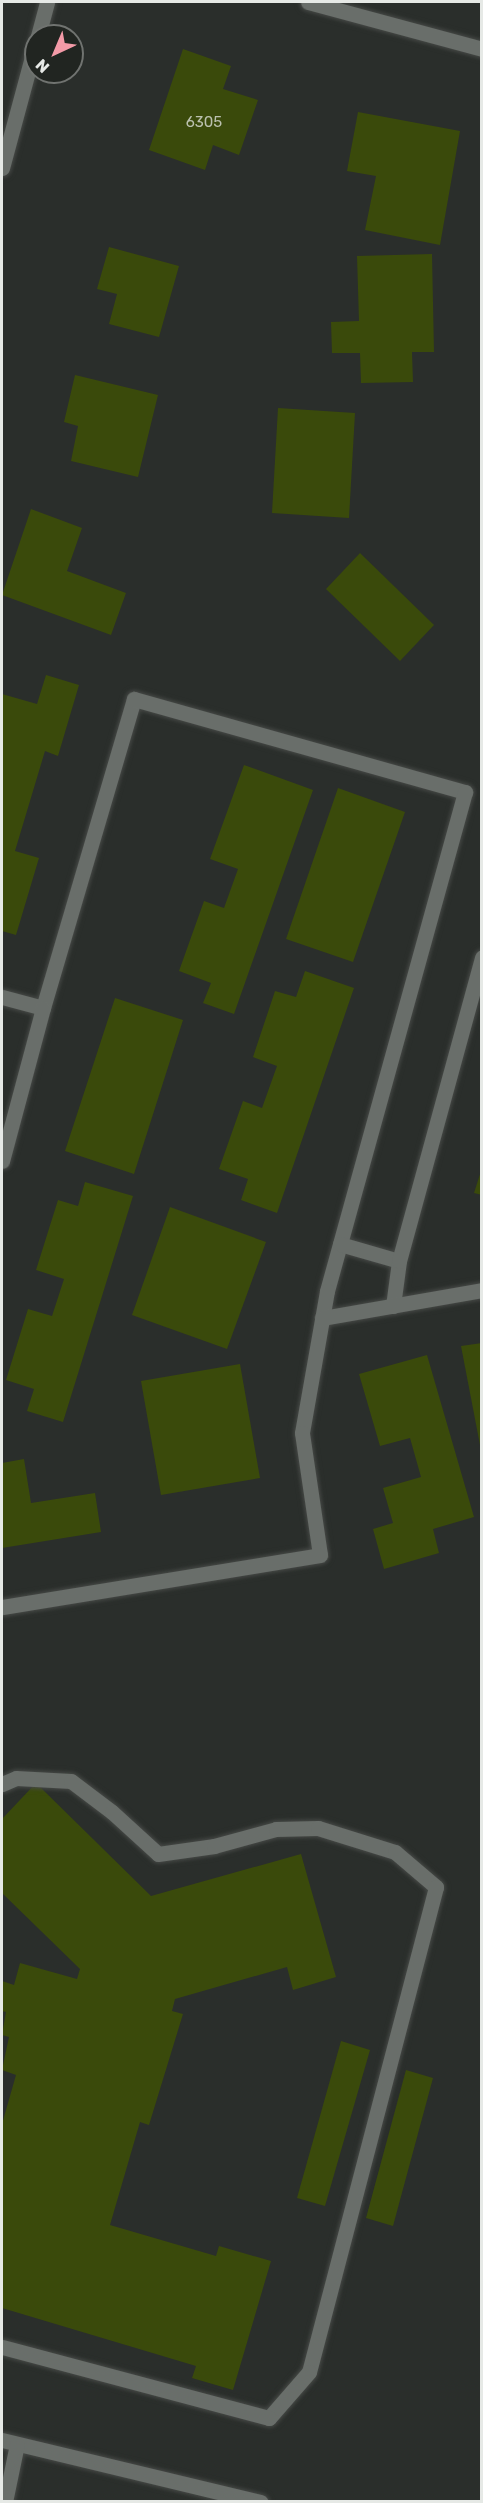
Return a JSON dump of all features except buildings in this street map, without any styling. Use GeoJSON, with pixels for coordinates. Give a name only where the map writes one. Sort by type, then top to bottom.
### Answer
{"type":"FeatureCollection","features":[{"type":"Feature","properties":{"kind":"street"},"geometry":{"type":"LineString","coordinates":[[41,24],[47,2]]}},
{"type":"Feature","properties":{"kind":"street"},"geometry":{"type":"LineString","coordinates":[[308,2],[482,49]]}},
{"type":"Feature","properties":{"kind":"street"},"geometry":{"type":"LineString","coordinates":[[2,168],[25,84]]}},
{"type":"Feature","properties":{"kind":"street"},"geometry":{"type":"LineString","coordinates":[[2,1161],[43,1008],[134,699],[465,792],[340,1244],[322,1318],[302,1433],[320,1556],[2,1607]]}},
{"type":"Feature","properties":{"kind":"street"},"geometry":{"type":"LineString","coordinates":[[393,1305],[399,1261],[482,957]]}},
{"type":"Feature","properties":{"kind":"street"},"geometry":{"type":"LineString","coordinates":[[2,997],[43,1008]]}},
{"type":"Feature","properties":{"kind":"street"},"geometry":{"type":"LineString","coordinates":[[340,1244],[399,1261]]}},
{"type":"Feature","properties":{"kind":"street"},"geometry":{"type":"LineString","coordinates":[[322,1318],[482,1290]]}},
{"type":"Feature","properties":{"kind":"street"},"geometry":{"type":"LineString","coordinates":[[2,1784],[16,1778],[71,1781],[112,1812],[158,1854],[214,1846],[276,1828],[318,1828],[395,1851],[436,1887],[309,2372],[269,2418],[2,2346]]}},
{"type":"Feature","properties":{"kind":"street"},"geometry":{"type":"LineString","coordinates":[[2,2440],[261,2502]]}},
{"type":"Feature","properties":{"kind":"street"},"geometry":{"type":"LineString","coordinates":[[5,2502],[17,2444]]}}]}
